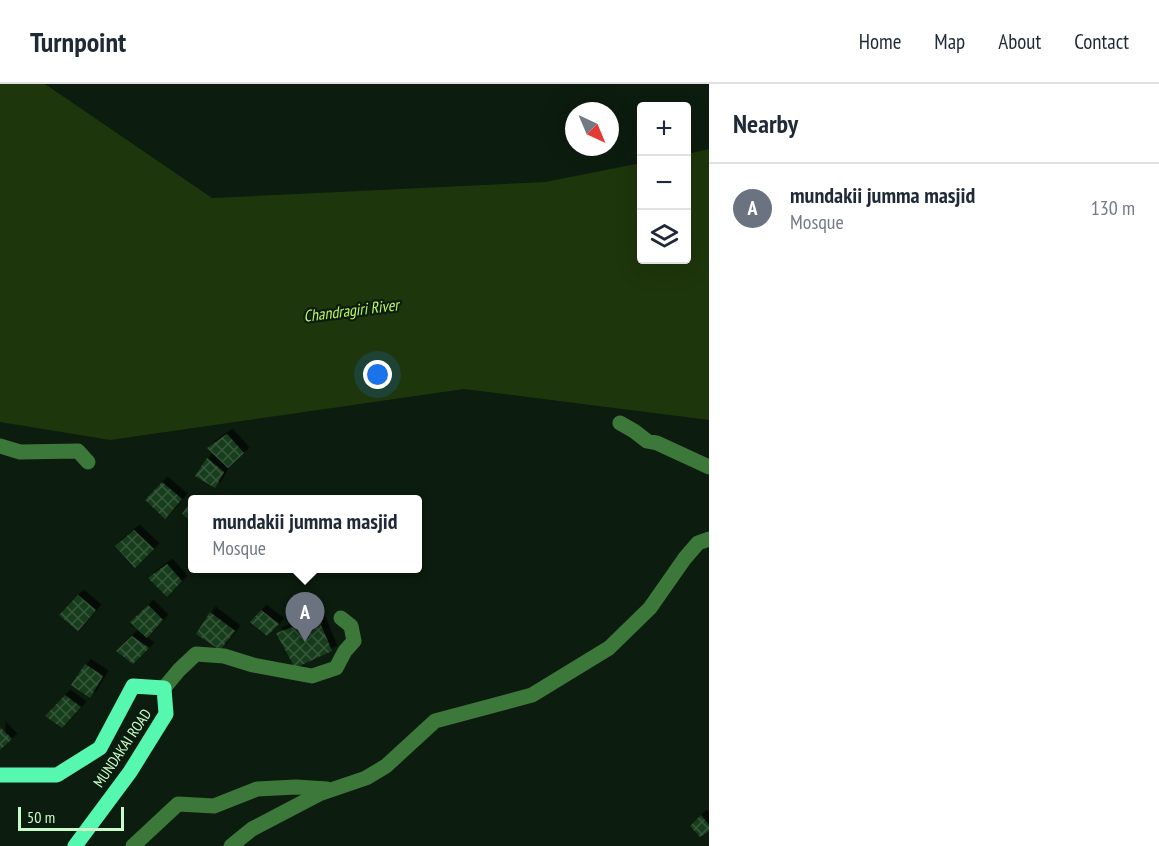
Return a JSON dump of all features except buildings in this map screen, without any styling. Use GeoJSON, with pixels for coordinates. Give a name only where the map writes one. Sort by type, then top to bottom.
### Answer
{"type":"FeatureCollection","features":[{"type":"Feature","properties":{"kind":"main road","name":"MUNDAKAI ROAD"},"geometry":{"type":"LineString","coordinates":[[0,775],[57,775],[100,748],[133,686],[164,688],[166,714],[130,772],[75,846]]}},
{"type":"Feature","properties":{"kind":"street"},"geometry":{"type":"LineString","coordinates":[[620,423],[647,441],[666,447],[709,467]]}},
{"type":"Feature","properties":{"kind":"street"},"geometry":{"type":"LineString","coordinates":[[0,446],[20,452],[78,451],[88,462]]}},
{"type":"Feature","properties":{"kind":"street"},"geometry":{"type":"LineString","coordinates":[[133,846],[178,804],[214,806],[257,789],[342,788],[386,766],[435,721],[532,695],[609,648],[650,608],[698,543],[709,539]]}},
{"type":"Feature","properties":{"kind":"street"},"geometry":{"type":"LineString","coordinates":[[164,688],[196,654],[224,656],[312,676],[327,673],[336,668],[345,651],[354,641],[351,626],[341,618]]}},
{"type":"Feature","properties":{"kind":"street"},"geometry":{"type":"LineString","coordinates":[[231,846],[252,829],[330,789]]}},
{"type":"Feature","properties":{"kind":"water","name":"Chandragiri River"},"geometry":{"type":"Polygon","coordinates":[[[0,84],[45,84],[212,198],[545,182],[637,164],[637,264],[691,264],[691,153],[709,149],[709,420],[464,389],[110,440],[0,422],[0,84]]]}},
{"type":"Feature","properties":{"kind":"place","name":"mundakii jumma masjid"},"geometry":{"type":"Point","coordinates":[305,642]}}]}
